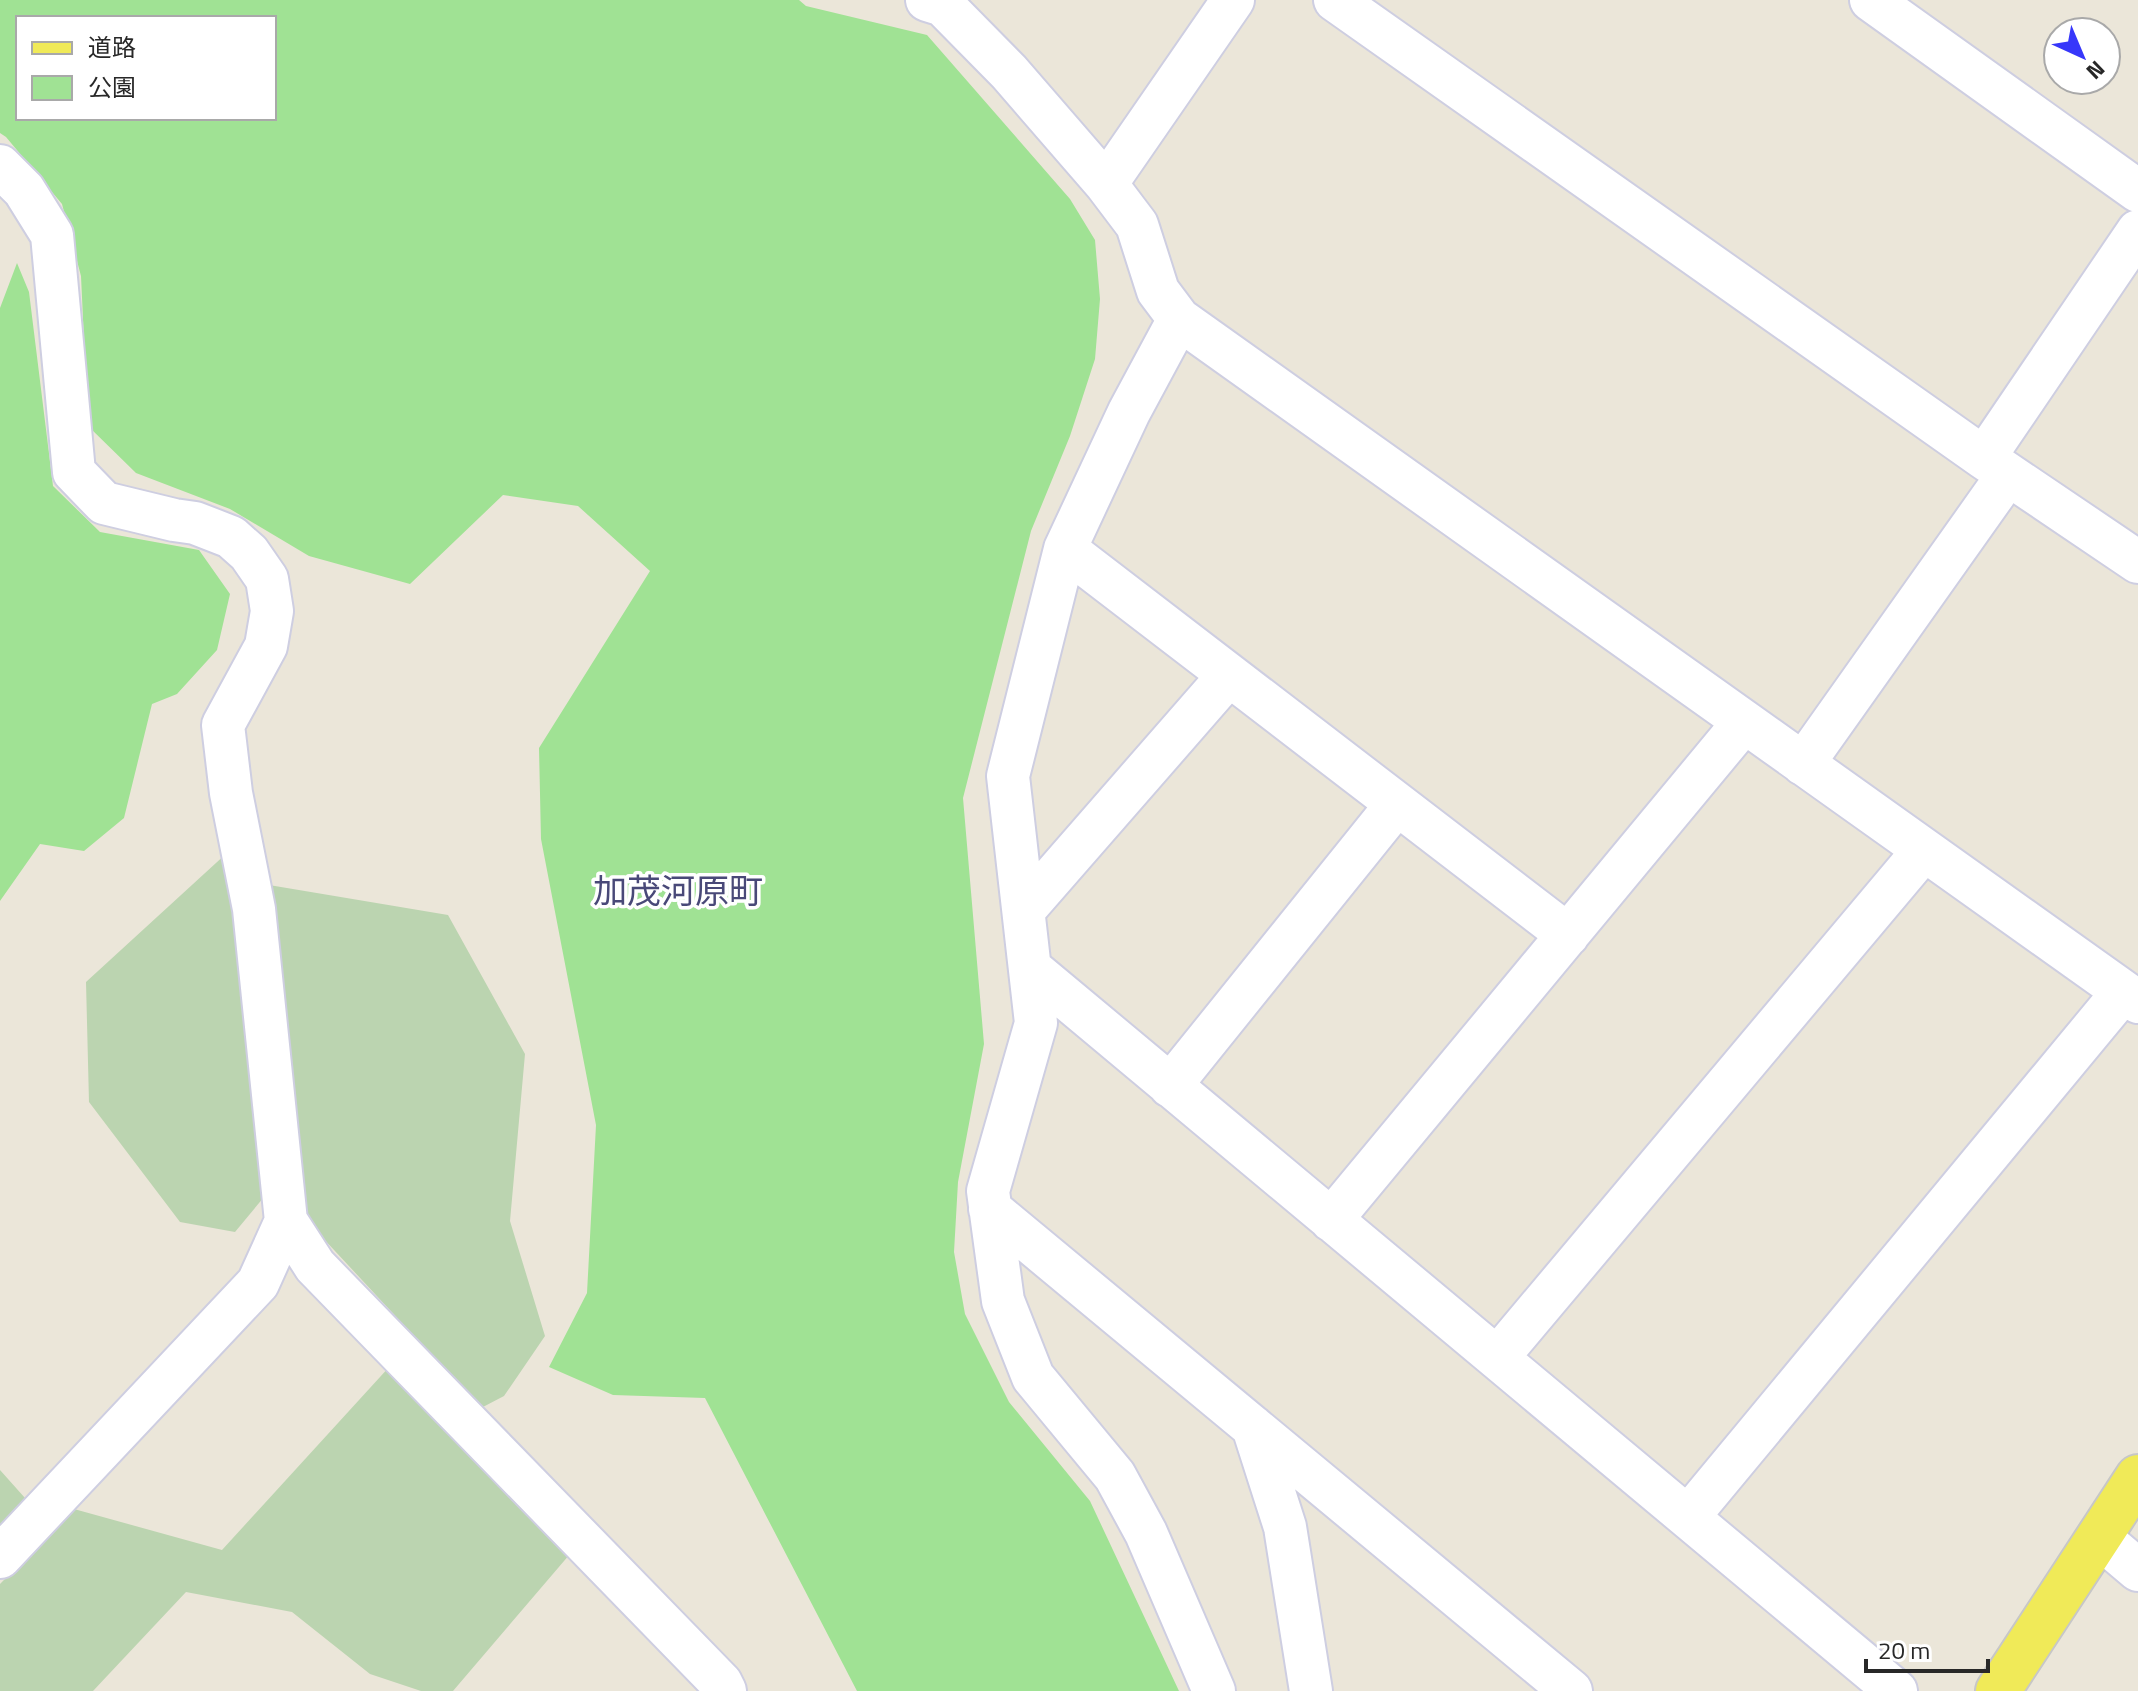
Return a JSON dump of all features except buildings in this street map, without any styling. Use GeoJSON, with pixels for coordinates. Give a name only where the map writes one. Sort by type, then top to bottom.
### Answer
{"type":"FeatureCollection","features":[{"type":"Feature","properties":{"kind":"main road"},"geometry":{"type":"LineString","coordinates":[[1998,1691],[2138,1477]]}},
{"type":"Feature","properties":{"kind":"street"},"geometry":{"type":"LineString","coordinates":[[927,0],[943,5],[1009,72],[1106,184],[1137,225],[1158,291],[1179,319],[2130,997],[1688,1517]]}},
{"type":"Feature","properties":{"kind":"street"},"geometry":{"type":"LineString","coordinates":[[1106,184],[1233,0]]}},
{"type":"Feature","properties":{"kind":"street"},"geometry":{"type":"LineString","coordinates":[[1335,0],[1989,475],[2138,562]]}},
{"type":"Feature","properties":{"kind":"street"},"geometry":{"type":"LineString","coordinates":[[1871,0],[1914,12],[2138,191]]}},
{"type":"Feature","properties":{"kind":"street"},"geometry":{"type":"LineString","coordinates":[[0,166],[24,190],[52,235],[74,472],[104,503],[195,523],[231,537],[249,553],[267,579],[272,611],[266,646],[223,725],[231,793],[254,909],[286,1221],[315,1266],[645,1603],[721,1683],[725,1691]]}},
{"type":"Feature","properties":{"kind":"street"},"geometry":{"type":"LineString","coordinates":[[1803,764],[1989,475],[2138,231]]}},
{"type":"Feature","properties":{"kind":"street"},"geometry":{"type":"LineString","coordinates":[[1179,319],[1129,412],[1065,549],[1008,776],[1036,1023],[988,1191],[1003,1301],[1033,1377],[1115,1476],[1146,1533],[1214,1691]]}},
{"type":"Feature","properties":{"kind":"street"},"geometry":{"type":"LineString","coordinates":[[1065,549],[1568,935]]}},
{"type":"Feature","properties":{"kind":"street"},"geometry":{"type":"LineString","coordinates":[[1024,910],[1229,675]]}},
{"type":"Feature","properties":{"kind":"street"},"geometry":{"type":"LineString","coordinates":[[1331,1220],[1744,722]]}},
{"type":"Feature","properties":{"kind":"street"},"geometry":{"type":"LineString","coordinates":[[1170,1086],[1397,804]]}},
{"type":"Feature","properties":{"kind":"street"},"geometry":{"type":"LineString","coordinates":[[1497,1358],[1924,850]]}},
{"type":"Feature","properties":{"kind":"street"},"geometry":{"type":"LineString","coordinates":[[1030,968],[1896,1691]]}},
{"type":"Feature","properties":{"kind":"street"},"geometry":{"type":"LineString","coordinates":[[990,1209],[1571,1691]]}},
{"type":"Feature","properties":{"kind":"street"},"geometry":{"type":"LineString","coordinates":[[0,1557],[258,1283],[286,1221]]}},
{"type":"Feature","properties":{"kind":"street"},"geometry":{"type":"LineString","coordinates":[[1253,1427],[1285,1527],[1311,1691]]}},
{"type":"Feature","properties":{"kind":"street"},"geometry":{"type":"LineString","coordinates":[[2099,1537],[2138,1570]]}},
{"type":"Feature","properties":{"kind":"green space"},"geometry":{"type":"Polygon","coordinates":[[[0,0],[799,0],[806,6],[927,35],[1070,199],[1095,240],[1100,299],[1095,359],[1070,436],[1031,531],[963,798],[984,1044],[958,1182],[954,1252],[965,1314],[1009,1402],[1090,1501],[1179,1691],[857,1691],[705,1398],[613,1395],[549,1367],[587,1293],[596,1125],[541,839],[539,748],[650,571],[578,506],[503,495],[410,584],[309,556],[230,509],[136,473],[88,426],[81,276],[62,204],[0,133],[0,0]]]}},
{"type":"Feature","properties":{"kind":"green space"},"geometry":{"type":"Polygon","coordinates":[[[17,263],[29,292],[53,486],[100,532],[199,550],[230,594],[217,650],[177,694],[152,704],[124,818],[84,851],[40,844],[0,901],[0,308],[17,263]]]}},
{"type":"Feature","properties":{"kind":"green space"},"geometry":{"type":"Polygon","coordinates":[[[240,841],[264,1197],[235,1232],[180,1222],[89,1102],[86,982],[240,841]]]}},
{"type":"Feature","properties":{"kind":"green space"},"geometry":{"type":"Polygon","coordinates":[[[269,885],[448,915],[525,1054],[510,1221],[545,1336],[504,1396],[481,1408],[308,1222],[269,885]]]}},
{"type":"Feature","properties":{"kind":"green space"},"geometry":{"type":"Polygon","coordinates":[[[401,1354],[570,1554],[453,1691],[421,1691],[370,1674],[292,1612],[186,1592],[93,1691],[0,1691],[0,1584],[74,1509],[222,1550],[401,1354]]]}},
{"type":"Feature","properties":{"kind":"green space"},"geometry":{"type":"Polygon","coordinates":[[[0,1470],[25,1498],[0,1525],[0,1470]]]}},
{"type":"Feature","properties":{"kind":"district","name":"加茂河原町"},"geometry":{"type":"Point","coordinates":[678,891]}}]}
